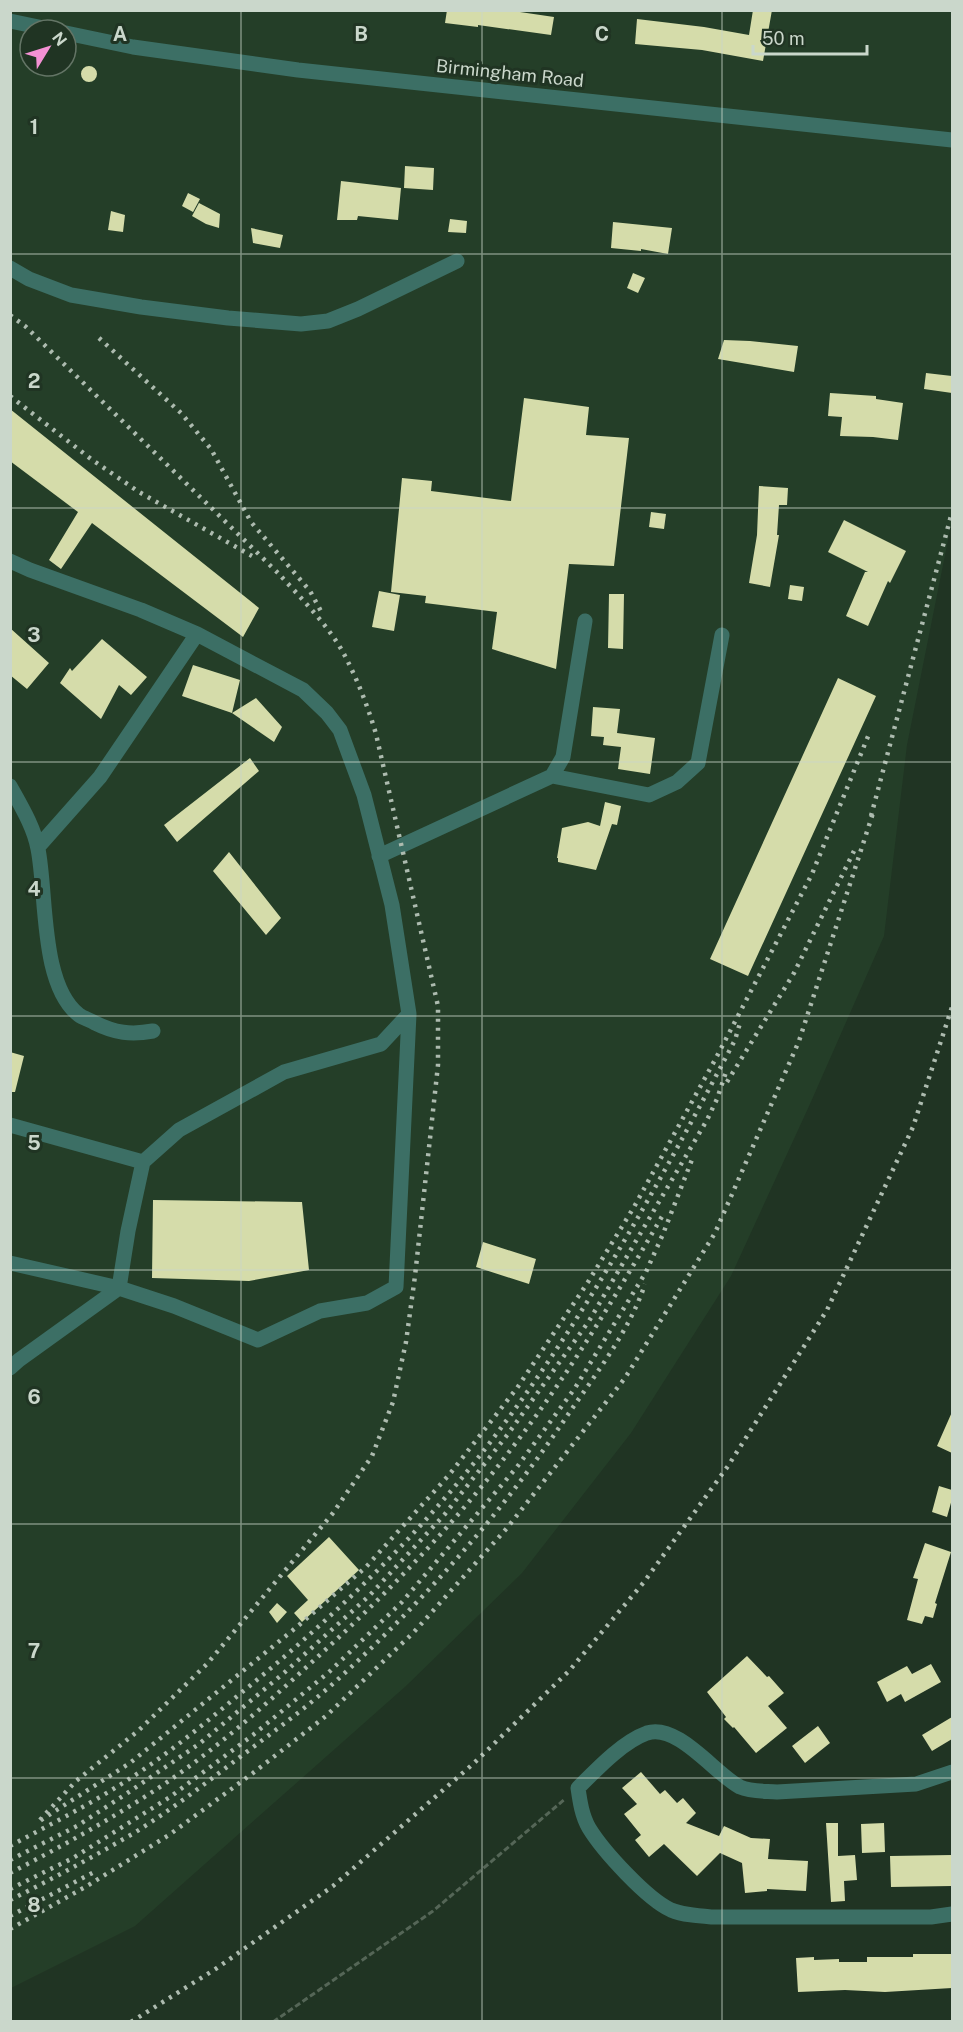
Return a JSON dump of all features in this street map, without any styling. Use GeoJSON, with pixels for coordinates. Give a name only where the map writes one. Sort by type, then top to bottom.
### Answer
{"type":"FeatureCollection","features":[{"type":"Feature","properties":{"kind":"street","name":"Birmingham Road"},"geometry":{"type":"LineString","coordinates":[[78,36],[133,47],[298,70],[952,140]]}},
{"type":"Feature","properties":{"kind":"street"},"geometry":{"type":"LineString","coordinates":[[10,268],[29,279],[70,295],[228,318],[301,324],[328,321],[358,309],[457,261]]}},
{"type":"Feature","properties":{"kind":"street"},"geometry":{"type":"LineString","coordinates":[[10,561],[141,610],[196,634],[303,690],[327,713],[340,730],[364,795],[392,905],[409,1014],[396,1287],[367,1303],[320,1311],[258,1340],[174,1306],[119,1288],[10,1263]]}},
{"type":"Feature","properties":{"kind":"street"},"geometry":{"type":"LineString","coordinates":[[379,856],[552,776],[563,757],[585,621]]}},
{"type":"Feature","properties":{"kind":"street"},"geometry":{"type":"LineString","coordinates":[[38,847],[100,777],[196,634]]}},
{"type":"Feature","properties":{"kind":"street"},"geometry":{"type":"LineString","coordinates":[[552,776],[649,795],[677,782],[698,763],[722,635]]}},
{"type":"Feature","properties":{"kind":"street"},"geometry":{"type":"LineString","coordinates":[[10,786],[26,815],[38,847],[51,962],[56,981],[65,1000],[79,1015],[106,1029],[133,1034],[153,1031]]}},
{"type":"Feature","properties":{"kind":"street"},"geometry":{"type":"LineString","coordinates":[[10,1368],[119,1288],[128,1231],[143,1162],[179,1130],[284,1072],[381,1044],[409,1014]]}},
{"type":"Feature","properties":{"kind":"street"},"geometry":{"type":"LineString","coordinates":[[10,1125],[143,1162]]}},
{"type":"Feature","properties":{"kind":"street"},"geometry":{"type":"LineString","coordinates":[[952,1772],[916,1784],[777,1792],[756,1791],[738,1786],[685,1744],[659,1732],[648,1733],[632,1741],[578,1788],[582,1812],[600,1842],[645,1891],[670,1910],[712,1917],[931,1917],[952,1914]]}},
{"type":"Feature","properties":{"kind":"path"},"geometry":{"type":"LineString","coordinates":[[273,2022],[433,1911],[578,1788]]}},
{"type":"Feature","properties":{"kind":"shaded area"},"geometry":{"type":"Polygon","coordinates":[[[11,11],[952,11],[952,520],[907,745],[884,936],[731,1276],[631,1433],[522,1573],[406,1686],[135,1926],[11,1988],[11,11]]]}},
{"type":"Feature","properties":{"kind":"building"},"geometry":{"type":"Polygon","coordinates":[[[447,10],[507,10],[554,17],[551,35],[445,23],[447,10]]]}},
{"type":"Feature","properties":{"kind":"building"},"geometry":{"type":"Polygon","coordinates":[[[753,10],[772,10],[763,61],[702,50],[635,44],[637,19],[749,35],[753,10]]]}},
{"type":"Feature","properties":{"kind":"building"},"geometry":{"type":"Polygon","coordinates":[[[89,66],[95,68],[97,74],[95,80],[89,82],[83,80],[81,74],[83,68],[89,66]]]}},
{"type":"Feature","properties":{"kind":"building"},"geometry":{"type":"Polygon","coordinates":[[[405,166],[434,168],[433,190],[404,188],[405,166]]]}},
{"type":"Feature","properties":{"kind":"building"},"geometry":{"type":"Polygon","coordinates":[[[341,181],[401,188],[398,220],[358,216],[357,220],[337,220],[341,181]]]}},
{"type":"Feature","properties":{"kind":"building"},"geometry":{"type":"Polygon","coordinates":[[[188,193],[200,199],[193,212],[182,206],[188,193]]]}},
{"type":"Feature","properties":{"kind":"building"},"geometry":{"type":"Polygon","coordinates":[[[199,203],[220,214],[219,228],[192,216],[199,203]]]}},
{"type":"Feature","properties":{"kind":"building"},"geometry":{"type":"Polygon","coordinates":[[[111,211],[125,215],[123,232],[108,230],[111,211]]]}},
{"type":"Feature","properties":{"kind":"building"},"geometry":{"type":"Polygon","coordinates":[[[450,219],[467,221],[466,233],[448,232],[450,219]]]}},
{"type":"Feature","properties":{"kind":"building"},"geometry":{"type":"Polygon","coordinates":[[[613,222],[672,228],[668,254],[641,249],[641,251],[611,248],[613,222]]]}},
{"type":"Feature","properties":{"kind":"building"},"geometry":{"type":"Polygon","coordinates":[[[251,228],[283,235],[280,248],[253,243],[251,228]]]}},
{"type":"Feature","properties":{"kind":"building"},"geometry":{"type":"Polygon","coordinates":[[[633,273],[645,278],[638,293],[627,288],[633,273]]]}},
{"type":"Feature","properties":{"kind":"building"},"geometry":{"type":"Polygon","coordinates":[[[724,340],[798,346],[794,372],[718,359],[724,340]]]}},
{"type":"Feature","properties":{"kind":"building"},"geometry":{"type":"Polygon","coordinates":[[[926,373],[952,376],[952,393],[924,389],[926,373]]]}},
{"type":"Feature","properties":{"kind":"building"},"geometry":{"type":"Polygon","coordinates":[[[830,393],[876,396],[876,399],[903,403],[898,440],[840,436],[842,417],[828,416],[830,393]]]}},
{"type":"Feature","properties":{"kind":"building"},"geometry":{"type":"Polygon","coordinates":[[[524,398],[589,407],[586,435],[629,438],[614,566],[569,564],[556,669],[492,649],[497,612],[425,603],[426,596],[391,592],[402,478],[432,481],[431,491],[511,501],[524,398]]]}},
{"type":"Feature","properties":{"kind":"building"},"geometry":{"type":"Polygon","coordinates":[[[10,409],[259,608],[243,637],[92,523],[61,569],[49,560],[78,512],[10,461],[10,409]]]}},
{"type":"Feature","properties":{"kind":"building"},"geometry":{"type":"Polygon","coordinates":[[[759,486],[788,488],[787,505],[779,505],[777,535],[779,535],[770,587],[749,583],[757,535],[759,486]]]}},
{"type":"Feature","properties":{"kind":"building"},"geometry":{"type":"Polygon","coordinates":[[[651,512],[666,514],[664,529],[649,527],[651,512]]]}},
{"type":"Feature","properties":{"kind":"building"},"geometry":{"type":"Polygon","coordinates":[[[844,520],[906,551],[890,583],[888,581],[868,626],[846,616],[865,572],[868,572],[828,552],[844,520]]]}},
{"type":"Feature","properties":{"kind":"building"},"geometry":{"type":"Polygon","coordinates":[[[790,585],[804,587],[802,601],[788,599],[790,585]]]}},
{"type":"Feature","properties":{"kind":"building"},"geometry":{"type":"Polygon","coordinates":[[[379,591],[400,595],[394,631],[372,627],[379,591]]]}},
{"type":"Feature","properties":{"kind":"building"},"geometry":{"type":"Polygon","coordinates":[[[609,594],[624,594],[623,649],[608,648],[609,594]]]}},
{"type":"Feature","properties":{"kind":"building"},"geometry":{"type":"Polygon","coordinates":[[[10,628],[49,663],[27,689],[10,675],[10,628]]]}},
{"type":"Feature","properties":{"kind":"building"},"geometry":{"type":"Polygon","coordinates":[[[102,639],[147,677],[131,695],[119,685],[101,719],[60,683],[70,668],[72,671],[102,639]]]}},
{"type":"Feature","properties":{"kind":"building"},"geometry":{"type":"Polygon","coordinates":[[[193,665],[240,680],[232,713],[182,696],[193,665]]]}},
{"type":"Feature","properties":{"kind":"building"},"geometry":{"type":"Polygon","coordinates":[[[838,678],[876,696],[748,976],[710,959],[838,678]]]}},
{"type":"Feature","properties":{"kind":"building"},"geometry":{"type":"Polygon","coordinates":[[[256,698],[282,727],[274,742],[232,713],[256,698]]]}},
{"type":"Feature","properties":{"kind":"building"},"geometry":{"type":"Polygon","coordinates":[[[593,707],[620,709],[617,733],[655,738],[650,774],[618,769],[621,747],[603,745],[604,737],[591,736],[593,707]]]}},
{"type":"Feature","properties":{"kind":"building"},"geometry":{"type":"Polygon","coordinates":[[[250,758],[259,771],[177,842],[164,825],[250,758]]]}},
{"type":"Feature","properties":{"kind":"building"},"geometry":{"type":"Polygon","coordinates":[[[605,802],[621,806],[617,825],[612,824],[596,870],[558,862],[562,828],[588,822],[600,826],[605,802]]]}},
{"type":"Feature","properties":{"kind":"building"},"geometry":{"type":"Polygon","coordinates":[[[229,852],[281,918],[266,935],[213,871],[229,852]]]}},
{"type":"Feature","properties":{"kind":"building"},"geometry":{"type":"Polygon","coordinates":[[[10,1052],[24,1056],[15,1092],[10,1092],[10,1052]]]}},
{"type":"Feature","properties":{"kind":"building"},"geometry":{"type":"Polygon","coordinates":[[[153,1200],[302,1202],[309,1270],[249,1281],[152,1278],[153,1200]]]}},
{"type":"Feature","properties":{"kind":"building"},"geometry":{"type":"Polygon","coordinates":[[[483,1242],[536,1259],[529,1284],[476,1267],[483,1242]]]}},
{"type":"Feature","properties":{"kind":"building"},"geometry":{"type":"Polygon","coordinates":[[[952,1412],[952,1453],[937,1446],[952,1412]]]}},
{"type":"Feature","properties":{"kind":"building"},"geometry":{"type":"Polygon","coordinates":[[[939,1486],[952,1490],[947,1517],[932,1512],[939,1486]]]}},
{"type":"Feature","properties":{"kind":"building"},"geometry":{"type":"Polygon","coordinates":[[[329,1537],[359,1570],[302,1622],[294,1613],[308,1600],[287,1576],[329,1537]]]}},
{"type":"Feature","properties":{"kind":"building"},"geometry":{"type":"Polygon","coordinates":[[[925,1543],[951,1552],[935,1603],[937,1604],[933,1618],[925,1616],[922,1624],[907,1620],[918,1579],[913,1578],[925,1543]]]}},
{"type":"Feature","properties":{"kind":"building"},"geometry":{"type":"Polygon","coordinates":[[[277,1603],[287,1612],[277,1623],[269,1612],[277,1603]]]}},
{"type":"Feature","properties":{"kind":"building"},"geometry":{"type":"Polygon","coordinates":[[[747,1656],[784,1693],[768,1706],[787,1728],[756,1753],[724,1719],[726,1717],[707,1692],[747,1656]]]}},
{"type":"Feature","properties":{"kind":"building"},"geometry":{"type":"Polygon","coordinates":[[[931,1664],[941,1682],[905,1702],[901,1694],[887,1702],[877,1682],[907,1666],[912,1674],[931,1664]]]}},
{"type":"Feature","properties":{"kind":"building"},"geometry":{"type":"Polygon","coordinates":[[[952,1717],[952,1739],[932,1751],[922,1735],[952,1717]]]}},
{"type":"Feature","properties":{"kind":"building"},"geometry":{"type":"Polygon","coordinates":[[[818,1726],[830,1743],[805,1763],[792,1746],[818,1726]]]}},
{"type":"Feature","properties":{"kind":"building"},"geometry":{"type":"Polygon","coordinates":[[[641,1772],[660,1794],[665,1790],[677,1803],[683,1798],[696,1813],[686,1823],[719,1836],[724,1826],[751,1838],[770,1839],[768,1859],[808,1861],[806,1891],[767,1889],[767,1891],[745,1893],[742,1863],[720,1853],[697,1876],[664,1844],[649,1857],[635,1840],[641,1835],[624,1814],[637,1804],[622,1788],[641,1772]]]}},
{"type":"Feature","properties":{"kind":"building"},"geometry":{"type":"Polygon","coordinates":[[[826,1823],[838,1823],[838,1856],[855,1855],[857,1880],[844,1881],[845,1901],[831,1902],[826,1823]]]}},
{"type":"Feature","properties":{"kind":"building"},"geometry":{"type":"Polygon","coordinates":[[[884,1823],[885,1852],[862,1853],[861,1824],[884,1823]]]}},
{"type":"Feature","properties":{"kind":"building"},"geometry":{"type":"Polygon","coordinates":[[[952,1855],[952,1886],[891,1887],[890,1856],[952,1855]]]}},
{"type":"Feature","properties":{"kind":"building"},"geometry":{"type":"Polygon","coordinates":[[[913,1954],[952,1954],[952,1988],[885,1992],[845,1990],[798,1992],[796,1958],[814,1957],[814,1960],[839,1959],[839,1962],[867,1962],[867,1957],[913,1957],[913,1954]]]}},
{"type":"Feature","properties":{"kind":"railway"},"geometry":{"type":"LineString","coordinates":[[10,315],[25,326],[278,573],[339,645],[350,665],[376,734],[438,1006],[438,1065],[406,1342],[393,1402],[372,1456],[333,1513],[207,1664],[138,1731],[76,1781],[38,1822],[130,1763],[298,1626],[366,1567],[449,1475],[517,1388],[588,1282],[634,1207],[716,1058],[812,874],[869,734]]}},
{"type":"Feature","properties":{"kind":"railway"},"geometry":{"type":"LineString","coordinates":[[99,338],[181,413],[211,449],[251,522],[310,591],[323,615]]}},
{"type":"Feature","properties":{"kind":"railway"},"geometry":{"type":"LineString","coordinates":[[10,396],[91,459],[139,492],[252,556]]}},
{"type":"Feature","properties":{"kind":"railway"},"geometry":{"type":"LineString","coordinates":[[871,816],[952,512]]}},
{"type":"Feature","properties":{"kind":"railway"},"geometry":{"type":"LineString","coordinates":[[10,1929],[87,1886],[169,1835],[326,1716],[414,1632],[507,1528],[625,1378],[715,1233],[799,1041],[874,810]]}},
{"type":"Feature","properties":{"kind":"railway"},"geometry":{"type":"LineString","coordinates":[[727,1082],[794,973],[854,851]]}},
{"type":"Feature","properties":{"kind":"railway"},"geometry":{"type":"LineString","coordinates":[[131,2022],[217,1968],[333,1886],[473,1764],[569,1671],[644,1582],[728,1466],[827,1310],[913,1127],[952,1007]]}},
{"type":"Feature","properties":{"kind":"railway"},"geometry":{"type":"LineString","coordinates":[[10,1846],[112,1790],[156,1761],[199,1728],[272,1668],[332,1614],[390,1558],[444,1499],[470,1468],[545,1367],[613,1260],[735,1040],[740,1023]]}},
{"type":"Feature","properties":{"kind":"railway"},"geometry":{"type":"LineString","coordinates":[[10,1860],[77,1826],[199,1744],[285,1672],[369,1596],[445,1514],[508,1434],[589,1321],[707,1120],[727,1069]]}},
{"type":"Feature","properties":{"kind":"railway"},"geometry":{"type":"LineString","coordinates":[[10,1889],[73,1858],[170,1797],[253,1735],[329,1672],[402,1602],[517,1467],[575,1388],[646,1272],[693,1157]]}},
{"type":"Feature","properties":{"kind":"railway"},"geometry":{"type":"LineString","coordinates":[[10,1873],[113,1816],[190,1766],[273,1698],[393,1585],[492,1474],[536,1416],[593,1331],[664,1213]]}},
{"type":"Feature","properties":{"kind":"railway"},"geometry":{"type":"LineString","coordinates":[[10,1900],[103,1851],[161,1815],[301,1710],[336,1681],[400,1620],[488,1522],[542,1452],[611,1352],[645,1284]]}},
{"type":"Feature","properties":{"kind":"railway"},"geometry":{"type":"LineString","coordinates":[[10,1916],[96,1871]]}}]}
